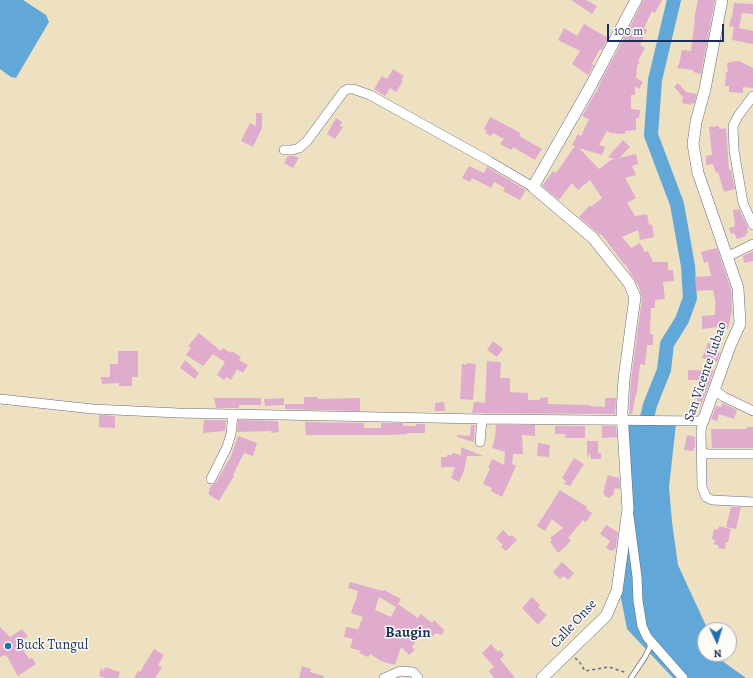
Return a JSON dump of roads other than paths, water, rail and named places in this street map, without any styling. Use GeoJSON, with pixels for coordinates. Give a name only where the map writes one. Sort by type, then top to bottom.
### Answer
{"type":"FeatureCollection","features":[{"type":"Feature","properties":{"kind":"street"},"geometry":{"type":"LineString","coordinates":[[284,150],[299,148],[307,141],[344,91],[353,89],[370,95],[533,187],[589,89],[636,0]]}},
{"type":"Feature","properties":{"kind":"street","name":"San Vicente Lubao"},"geometry":{"type":"LineString","coordinates":[[722,0],[706,89],[696,122],[693,144],[698,173],[738,288],[740,324],[703,421],[701,431],[702,487],[706,497],[712,500],[753,502]]}},
{"type":"Feature","properties":{"kind":"street"},"geometry":{"type":"LineString","coordinates":[[753,96],[738,116],[733,126],[734,150],[743,203],[753,225]]}},
{"type":"Feature","properties":{"kind":"street","name":"Calle Onse"},"geometry":{"type":"LineString","coordinates":[[533,187],[593,238],[629,283],[635,297],[624,379],[623,420],[628,509],[618,585],[613,602],[606,616],[542,678]]}},
{"type":"Feature","properties":{"kind":"street"},"geometry":{"type":"LineString","coordinates":[[727,257],[753,244]]}},
{"type":"Feature","properties":{"kind":"street"},"geometry":{"type":"LineString","coordinates":[[714,390],[724,397],[753,411]]}},
{"type":"Feature","properties":{"kind":"street"},"geometry":{"type":"LineString","coordinates":[[0,398],[93,410],[482,419],[703,421]]}},
{"type":"Feature","properties":{"kind":"street"},"geometry":{"type":"LineString","coordinates":[[211,479],[227,447],[231,434],[233,414]]}},
{"type":"Feature","properties":{"kind":"street"},"geometry":{"type":"LineString","coordinates":[[480,442],[482,419]]}},
{"type":"Feature","properties":{"kind":"street"},"geometry":{"type":"LineString","coordinates":[[702,452],[707,454],[753,454]]}},
{"type":"Feature","properties":{"kind":"street"},"geometry":{"type":"LineString","coordinates":[[628,509],[642,626],[647,637],[683,678]]}},
{"type":"Feature","properties":{"kind":"street"},"geometry":{"type":"LineString","coordinates":[[384,678],[400,671],[413,672],[418,678]]}},
{"type":"Feature","properties":{"kind":"lane"},"geometry":{"type":"LineString","coordinates":[[629,676],[645,657],[650,646],[647,637]]}},
{"type":"Feature","properties":{"kind":"water"},"geometry":{"type":"Polygon","coordinates":[[[0,0],[23,0],[46,15],[49,22],[16,78],[11,77],[0,69],[0,0]]]}},
{"type":"Feature","properties":{"kind":"water"},"geometry":{"type":"Polygon","coordinates":[[[676,424],[669,487],[672,522],[678,565],[704,622],[697,622],[697,662],[724,662],[746,678],[673,678],[627,629],[620,593],[625,425],[676,424]]]}},
{"type":"Feature","properties":{"kind":"waterway"},"geometry":{"type":"LineString","coordinates":[[643,434],[650,405],[664,370],[667,344],[682,320],[690,298],[688,266],[677,204],[651,135],[655,80],[674,0]]}},
{"type":"Feature","properties":{"kind":"place","name":"Buck Tungul"},"geometry":{"type":"Point","coordinates":[8,646]}},
{"type":"Feature","properties":{"kind":"district","name":"Baugin"},"geometry":{"type":"Point","coordinates":[408,633]}}]}
